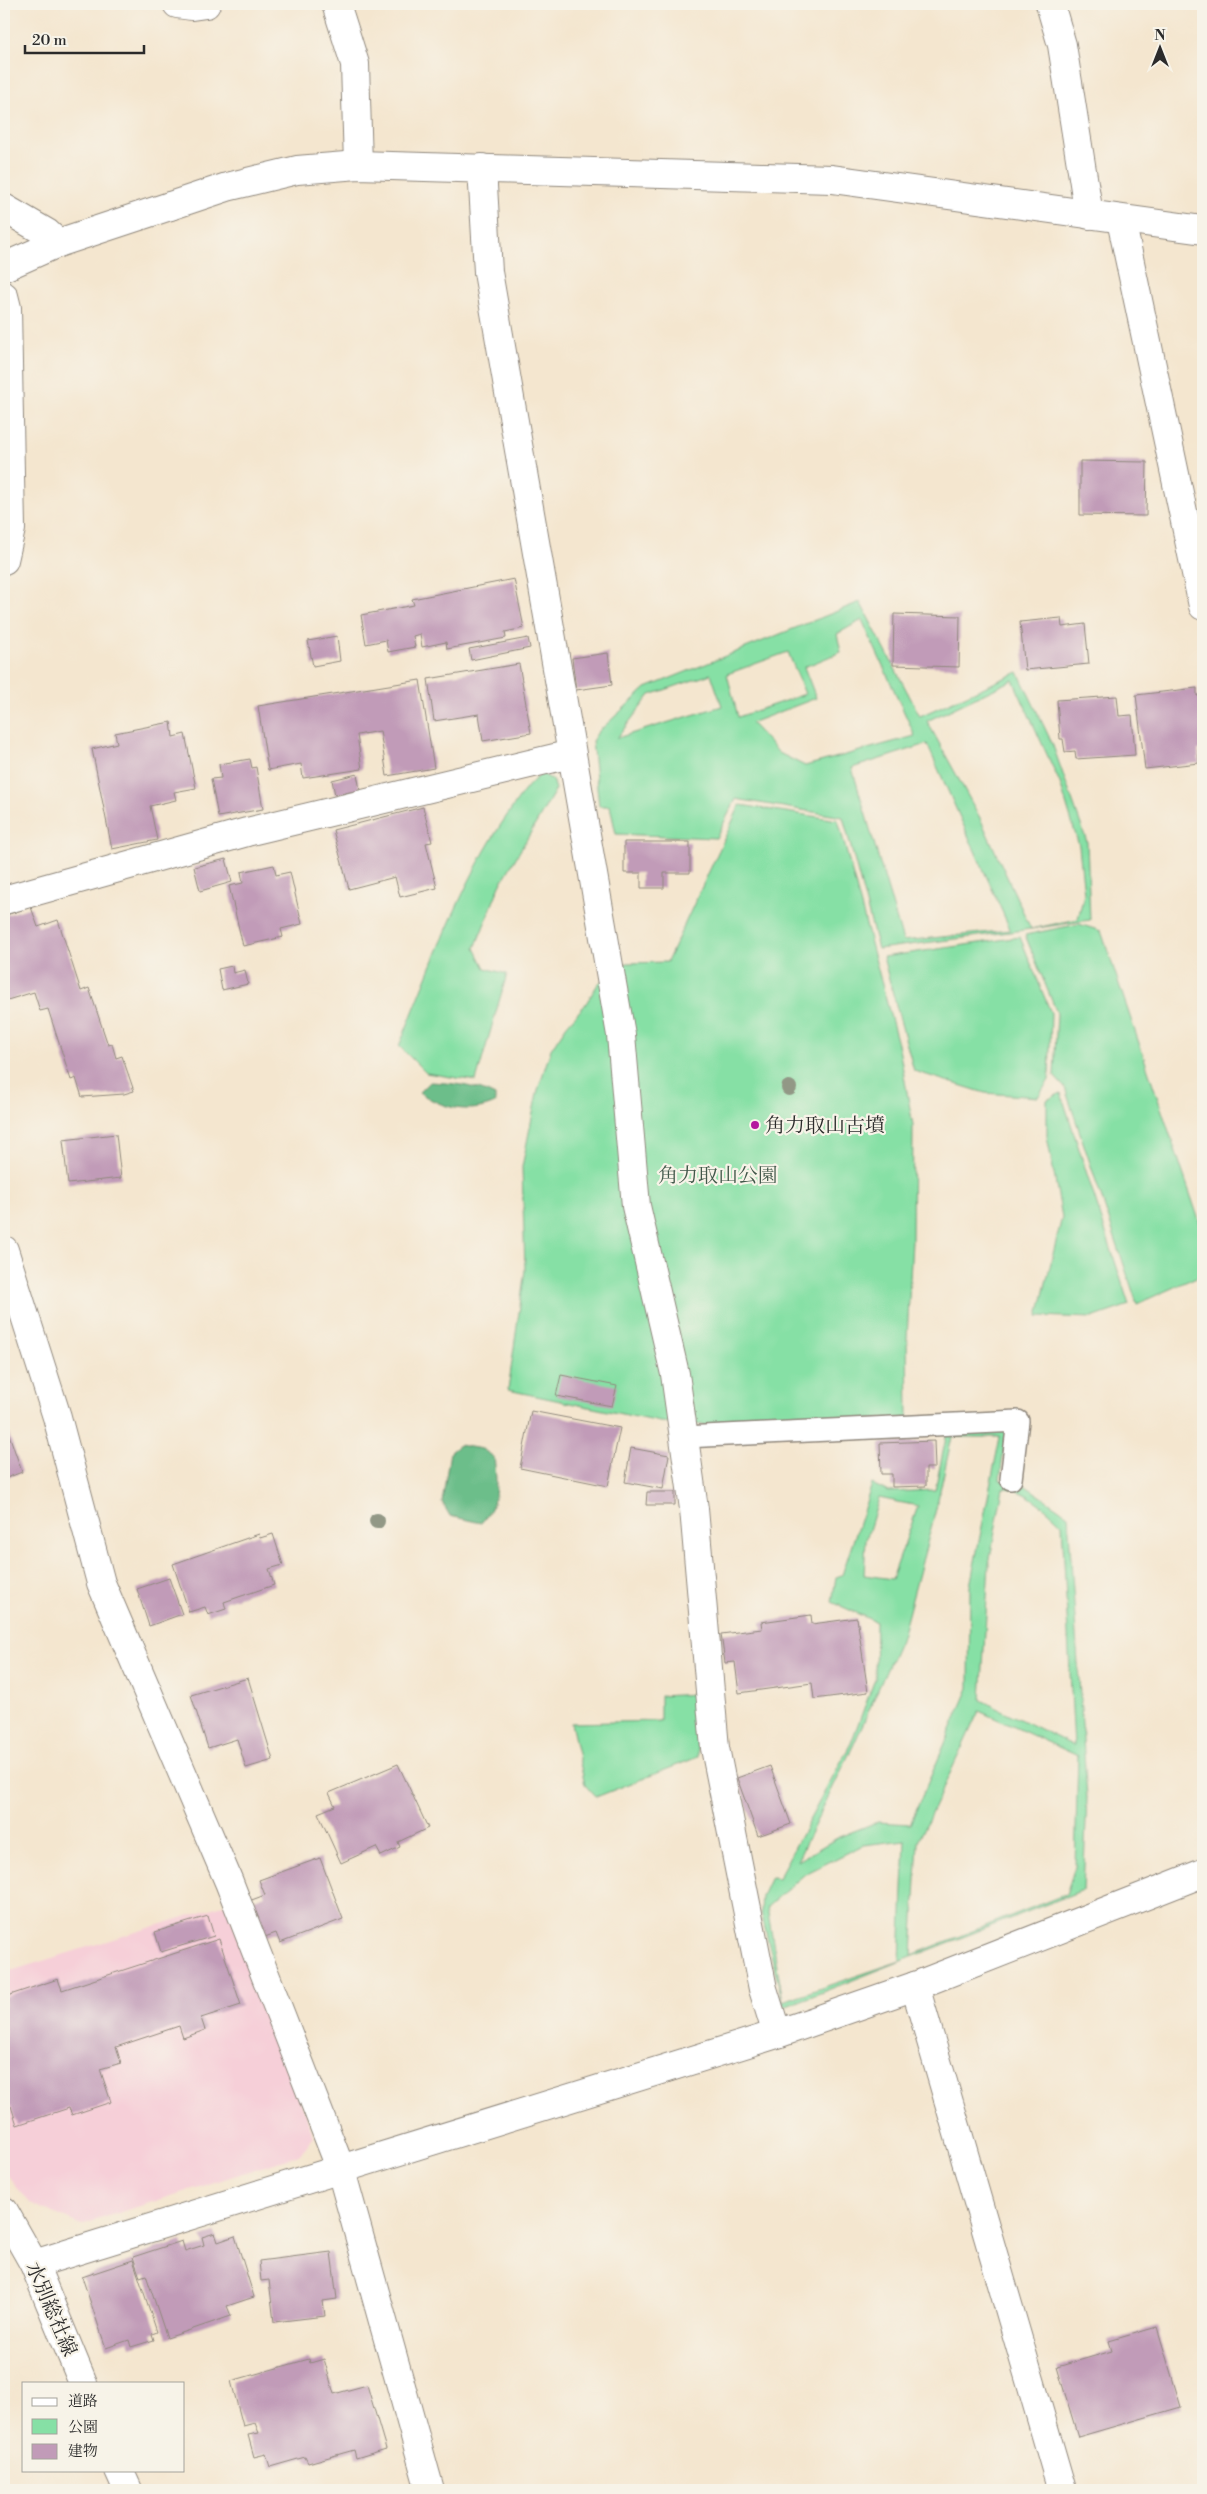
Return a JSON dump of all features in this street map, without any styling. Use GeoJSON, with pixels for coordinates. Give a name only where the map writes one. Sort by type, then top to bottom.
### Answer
{"type":"FeatureCollection","features":[{"type":"Feature","properties":{"kind":"street"},"geometry":{"type":"LineString","coordinates":[[178,4],[192,6],[206,4]]}},
{"type":"Feature","properties":{"kind":"street"},"geometry":{"type":"LineString","coordinates":[[336,4],[355,64],[358,165]]}},
{"type":"Feature","properties":{"kind":"street"},"geometry":{"type":"LineString","coordinates":[[1050,4],[1062,44],[1088,215]]}},
{"type":"Feature","properties":{"kind":"street"},"geometry":{"type":"LineString","coordinates":[[4,267],[58,243],[227,187],[297,170],[358,165],[832,179],[1203,230]]}},
{"type":"Feature","properties":{"kind":"street"},"geometry":{"type":"LineString","coordinates":[[482,168],[488,272],[621,1034],[636,1206],[675,1374],[694,1509],[715,1748],[763,1989],[777,2034]]}},
{"type":"Feature","properties":{"kind":"street"},"geometry":{"type":"LineString","coordinates":[[4,208],[47,233],[58,243]]}},
{"type":"Feature","properties":{"kind":"street"},"geometry":{"type":"LineString","coordinates":[[1121,220],[1203,606]]}},
{"type":"Feature","properties":{"kind":"street"},"geometry":{"type":"LineString","coordinates":[[4,296],[7,308],[11,529],[4,560]]}},
{"type":"Feature","properties":{"kind":"street"},"geometry":{"type":"LineString","coordinates":[[4,900],[246,832],[571,754]]}},
{"type":"Feature","properties":{"kind":"street"},"geometry":{"type":"LineString","coordinates":[[4,1250],[57,1417],[101,1583],[229,1882],[340,2167],[430,2490]]}},
{"type":"Feature","properties":{"kind":"street"},"geometry":{"type":"LineString","coordinates":[[34,2264],[340,2167],[777,2034],[915,1986],[1203,1873]]}},
{"type":"Feature","properties":{"kind":"street"},"geometry":{"type":"LineString","coordinates":[[915,1986],[1062,2490]]}},
{"type":"Feature","properties":{"kind":"street","name":"水別総社線"},"geometry":{"type":"LineString","coordinates":[[4,2211],[34,2264],[83,2382]]}},
{"type":"Feature","properties":{"kind":"street"},"geometry":{"type":"LineString","coordinates":[[121,2472],[128,2490]]}},
{"type":"Feature","properties":{"kind":"lane"},"geometry":{"type":"LineString","coordinates":[[684,1437],[1018,1421],[1011,1479]]}},
{"type":"Feature","properties":{"kind":"shaded area"},"geometry":{"type":"Polygon","coordinates":[[[226,1904],[314,2137],[299,2155],[81,2225],[30,2203],[4,2171],[4,1973],[226,1904]]]}},
{"type":"Feature","properties":{"kind":"green space"},"geometry":{"type":"Polygon","coordinates":[[[860,602],[920,716],[1018,672],[1052,743],[1087,842],[1090,920],[1033,929],[1078,919],[1084,894],[1079,846],[1060,783],[1013,680],[927,721],[980,818],[1031,929],[878,949],[843,817],[736,799],[716,838],[616,834],[610,806],[599,806],[592,741],[598,732],[646,688],[860,602]],[[862,620],[837,634],[841,652],[804,667],[816,698],[751,723],[779,753],[805,766],[915,736],[862,620]],[[788,652],[727,674],[738,717],[805,694],[788,652]],[[711,674],[650,695],[617,738],[722,706],[711,674]],[[927,744],[852,768],[903,941],[1010,930],[927,744]]]}},
{"type":"Feature","properties":{"kind":"green space"},"geometry":{"type":"Polygon","coordinates":[[[542,774],[553,780],[556,789],[500,885],[475,948],[485,968],[507,974],[476,1081],[426,1073],[399,1046],[462,895],[477,866],[493,838],[528,786],[542,774]]]}},
{"type":"Feature","properties":{"kind":"green space","name":"角力取山公園"},"geometry":{"type":"Polygon","coordinates":[[[740,805],[838,820],[899,1048],[913,1125],[912,1241],[907,1338],[908,1418],[705,1425],[660,1422],[508,1390],[525,1270],[522,1167],[537,1093],[551,1049],[567,1025],[585,1005],[598,984],[627,963],[667,962],[740,805]]]}},
{"type":"Feature","properties":{"kind":"green space"},"geometry":{"type":"Polygon","coordinates":[[[1079,924],[1101,931],[1203,1232],[1203,1274],[1137,1304],[1065,1088],[1054,1076],[1057,1013],[1025,935],[1079,924]]]}},
{"type":"Feature","properties":{"kind":"green space"},"geometry":{"type":"Polygon","coordinates":[[[1020,937],[1051,1013],[1049,1080],[1038,1097],[985,1093],[914,1071],[883,957],[1020,937]]]}},
{"type":"Feature","properties":{"kind":"green space"},"geometry":{"type":"Polygon","coordinates":[[[429,1082],[455,1084],[479,1089],[495,1096],[495,1103],[475,1109],[446,1106],[419,1092],[429,1082]]]}},
{"type":"Feature","properties":{"kind":"green space"},"geometry":{"type":"Polygon","coordinates":[[[1061,1093],[1129,1305],[1092,1318],[1038,1316],[1062,1217],[1047,1136],[1047,1100],[1061,1093]]]}},
{"type":"Feature","properties":{"kind":"green space"},"geometry":{"type":"Polygon","coordinates":[[[1006,1431],[1000,1480],[1023,1484],[1068,1515],[1087,1798],[1083,1890],[784,2007],[761,1912],[762,1896],[771,1877],[778,1878],[851,1743],[875,1679],[876,1622],[832,1602],[836,1577],[842,1575],[872,1484],[889,1492],[935,1490],[947,1433],[1006,1431]],[[952,1437],[935,1513],[903,1633],[854,1744],[797,1861],[839,1837],[877,1822],[910,1824],[969,1688],[970,1586],[1000,1437],[952,1437]],[[1003,1488],[989,1564],[981,1700],[1074,1746],[1062,1524],[1027,1495],[1003,1488]],[[879,1498],[866,1540],[864,1575],[892,1579],[918,1506],[879,1498]],[[979,1711],[918,1842],[912,1955],[1066,1894],[1075,1867],[1078,1756],[979,1711]],[[905,1840],[863,1845],[805,1874],[767,1907],[783,2001],[900,1961],[905,1840]]]}},
{"type":"Feature","properties":{"kind":"green space"},"geometry":{"type":"Polygon","coordinates":[[[459,1445],[482,1449],[494,1457],[496,1484],[494,1500],[487,1516],[481,1523],[450,1516],[442,1502],[450,1452],[459,1445]]]}},
{"type":"Feature","properties":{"kind":"green space"},"geometry":{"type":"Polygon","coordinates":[[[696,1694],[698,1757],[596,1797],[585,1785],[571,1723],[660,1721],[660,1696],[696,1694]]]}},
{"type":"Feature","properties":{"kind":"building"},"geometry":{"type":"Polygon","coordinates":[[[1080,461],[1147,462],[1146,516],[1080,515],[1080,461]]]}},
{"type":"Feature","properties":{"kind":"building"},"geometry":{"type":"Polygon","coordinates":[[[514,579],[524,628],[505,632],[506,638],[447,649],[446,642],[422,647],[420,634],[413,636],[415,647],[388,652],[386,640],[366,644],[361,615],[414,605],[412,599],[514,579]]]}},
{"type":"Feature","properties":{"kind":"building"},"geometry":{"type":"Polygon","coordinates":[[[894,614],[960,616],[959,667],[893,665],[894,614]]]}},
{"type":"Feature","properties":{"kind":"building"},"geometry":{"type":"Polygon","coordinates":[[[1061,618],[1062,627],[1085,624],[1089,664],[1025,670],[1020,622],[1061,618]]]}},
{"type":"Feature","properties":{"kind":"building"},"geometry":{"type":"Polygon","coordinates":[[[337,636],[340,661],[313,666],[308,641],[337,636]]]}},
{"type":"Feature","properties":{"kind":"building"},"geometry":{"type":"Polygon","coordinates":[[[528,638],[530,648],[471,660],[469,649],[528,638]]]}},
{"type":"Feature","properties":{"kind":"building"},"geometry":{"type":"Polygon","coordinates":[[[608,653],[612,685],[576,690],[572,658],[608,653]]]}},
{"type":"Feature","properties":{"kind":"building"},"geometry":{"type":"Polygon","coordinates":[[[519,664],[531,733],[483,741],[479,714],[434,721],[428,679],[519,664]]]}},
{"type":"Feature","properties":{"kind":"building"},"geometry":{"type":"Polygon","coordinates":[[[420,680],[434,768],[387,776],[380,731],[357,735],[362,769],[303,778],[301,764],[268,770],[258,706],[420,680]]]}},
{"type":"Feature","properties":{"kind":"building"},"geometry":{"type":"Polygon","coordinates":[[[1197,688],[1197,696],[1203,695],[1203,749],[1198,750],[1199,763],[1145,769],[1136,695],[1197,688]]]}},
{"type":"Feature","properties":{"kind":"building"},"geometry":{"type":"Polygon","coordinates":[[[1117,696],[1119,716],[1132,715],[1135,755],[1076,759],[1075,751],[1065,752],[1063,739],[1060,739],[1057,700],[1117,696]]]}},
{"type":"Feature","properties":{"kind":"building"},"geometry":{"type":"Polygon","coordinates":[[[171,722],[173,737],[185,734],[196,788],[174,792],[176,800],[150,806],[157,840],[112,849],[92,749],[117,743],[115,733],[171,722]]]}},
{"type":"Feature","properties":{"kind":"building"},"geometry":{"type":"Polygon","coordinates":[[[250,759],[252,768],[256,767],[263,809],[218,817],[211,779],[221,778],[219,764],[250,759]]]}},
{"type":"Feature","properties":{"kind":"building"},"geometry":{"type":"Polygon","coordinates":[[[357,774],[360,790],[335,795],[332,780],[357,774]]]}},
{"type":"Feature","properties":{"kind":"building"},"geometry":{"type":"Polygon","coordinates":[[[423,807],[432,842],[426,843],[437,888],[400,897],[395,877],[349,889],[333,830],[423,807]]]}},
{"type":"Feature","properties":{"kind":"building"},"geometry":{"type":"Polygon","coordinates":[[[624,842],[690,842],[690,873],[664,873],[664,888],[641,888],[641,873],[624,873],[624,842]]]}},
{"type":"Feature","properties":{"kind":"building"},"geometry":{"type":"Polygon","coordinates":[[[226,859],[232,882],[200,891],[194,867],[226,859]]]}},
{"type":"Feature","properties":{"kind":"building"},"geometry":{"type":"Polygon","coordinates":[[[274,865],[276,875],[290,872],[302,924],[281,929],[283,937],[243,946],[229,886],[243,883],[241,872],[274,865]]]}},
{"type":"Feature","properties":{"kind":"building"},"geometry":{"type":"Polygon","coordinates":[[[4,907],[6,915],[31,907],[38,927],[58,920],[81,991],[89,988],[108,1045],[112,1044],[116,1058],[122,1056],[134,1091],[124,1094],[82,1097],[76,1078],[71,1080],[48,1009],[40,1011],[34,992],[4,1001],[4,907]]]}},
{"type":"Feature","properties":{"kind":"building"},"geometry":{"type":"Polygon","coordinates":[[[232,966],[233,973],[245,970],[248,984],[222,990],[218,969],[232,966]]]}},
{"type":"Feature","properties":{"kind":"building"},"geometry":{"type":"Polygon","coordinates":[[[116,1134],[121,1178],[68,1184],[63,1140],[116,1134]]]}},
{"type":"Feature","properties":{"kind":"building"},"geometry":{"type":"Polygon","coordinates":[[[561,1375],[617,1386],[612,1406],[556,1396],[561,1375]]]}},
{"type":"Feature","properties":{"kind":"building"},"geometry":{"type":"Polygon","coordinates":[[[531,1411],[620,1428],[608,1486],[520,1468],[531,1411]]]}},
{"type":"Feature","properties":{"kind":"building"},"geometry":{"type":"Polygon","coordinates":[[[4,1420],[22,1472],[4,1479],[4,1420]]]}},
{"type":"Feature","properties":{"kind":"building"},"geometry":{"type":"Polygon","coordinates":[[[934,1441],[935,1468],[926,1468],[926,1486],[892,1487],[892,1474],[881,1474],[880,1443],[934,1441]]]}},
{"type":"Feature","properties":{"kind":"building"},"geometry":{"type":"Polygon","coordinates":[[[631,1448],[669,1455],[663,1489],[625,1482],[631,1448]]]}},
{"type":"Feature","properties":{"kind":"building"},"geometry":{"type":"Polygon","coordinates":[[[647,1492],[675,1492],[675,1505],[646,1505],[647,1492]]]}},
{"type":"Feature","properties":{"kind":"building"},"geometry":{"type":"Polygon","coordinates":[[[259,1534],[260,1538],[273,1534],[283,1565],[269,1569],[274,1585],[224,1602],[226,1609],[208,1615],[205,1607],[189,1612],[173,1564],[259,1534]]]}},
{"type":"Feature","properties":{"kind":"building"},"geometry":{"type":"Polygon","coordinates":[[[169,1578],[182,1614],[149,1626],[137,1589],[169,1578]]]}},
{"type":"Feature","properties":{"kind":"building"},"geometry":{"type":"Polygon","coordinates":[[[811,1615],[812,1624],[857,1618],[868,1692],[814,1699],[812,1683],[739,1693],[735,1662],[725,1663],[721,1634],[762,1629],[761,1622],[811,1615]]]}},
{"type":"Feature","properties":{"kind":"building"},"geometry":{"type":"Polygon","coordinates":[[[248,1678],[273,1760],[246,1768],[237,1739],[208,1748],[191,1695],[248,1678]]]}},
{"type":"Feature","properties":{"kind":"building"},"geometry":{"type":"Polygon","coordinates":[[[398,1764],[428,1828],[398,1842],[400,1847],[381,1856],[376,1847],[341,1863],[318,1813],[335,1806],[329,1793],[398,1764]]]}},
{"type":"Feature","properties":{"kind":"building"},"geometry":{"type":"Polygon","coordinates":[[[770,1766],[791,1824],[758,1836],[737,1778],[770,1766]]]}},
{"type":"Feature","properties":{"kind":"building"},"geometry":{"type":"Polygon","coordinates":[[[320,1858],[343,1919],[280,1943],[276,1933],[262,1938],[249,1901],[265,1895],[259,1880],[320,1858]]]}},
{"type":"Feature","properties":{"kind":"building"},"geometry":{"type":"Polygon","coordinates":[[[208,1916],[214,1936],[161,1952],[155,1932],[208,1916]]]}},
{"type":"Feature","properties":{"kind":"building"},"geometry":{"type":"Polygon","coordinates":[[[219,1939],[241,2005],[201,2018],[205,2030],[183,2038],[179,2026],[116,2047],[121,2063],[100,2069],[111,2102],[72,2115],[69,2108],[17,2125],[11,2106],[4,2109],[4,1997],[58,1979],[62,1990],[219,1939]]]}},
{"type":"Feature","properties":{"kind":"building"},"geometry":{"type":"Polygon","coordinates":[[[215,2233],[218,2242],[235,2236],[254,2297],[227,2306],[231,2316],[167,2338],[146,2275],[140,2277],[133,2257],[182,2241],[185,2251],[204,2245],[202,2237],[215,2233]]]}},
{"type":"Feature","properties":{"kind":"building"},"geometry":{"type":"Polygon","coordinates":[[[331,2252],[337,2299],[323,2301],[325,2316],[274,2322],[269,2280],[261,2281],[259,2261],[331,2252]]]}},
{"type":"Feature","properties":{"kind":"building"},"geometry":{"type":"Polygon","coordinates":[[[133,2260],[157,2332],[152,2334],[154,2340],[131,2347],[129,2340],[106,2348],[82,2277],[133,2260]]]}},
{"type":"Feature","properties":{"kind":"building"},"geometry":{"type":"Polygon","coordinates":[[[1157,2327],[1181,2407],[1078,2437],[1057,2367],[1112,2351],[1109,2341],[1157,2327]]]}},
{"type":"Feature","properties":{"kind":"building"},"geometry":{"type":"Polygon","coordinates":[[[309,2359],[310,2363],[324,2359],[334,2394],[367,2385],[386,2449],[356,2458],[354,2450],[308,2463],[305,2457],[270,2467],[266,2454],[254,2457],[248,2435],[259,2433],[255,2423],[243,2426],[231,2381],[309,2359]]]}},
{"type":"Feature","properties":{"kind":"place","name":"角力取山古墳"},"geometry":{"type":"Point","coordinates":[755,1125]}}]}
